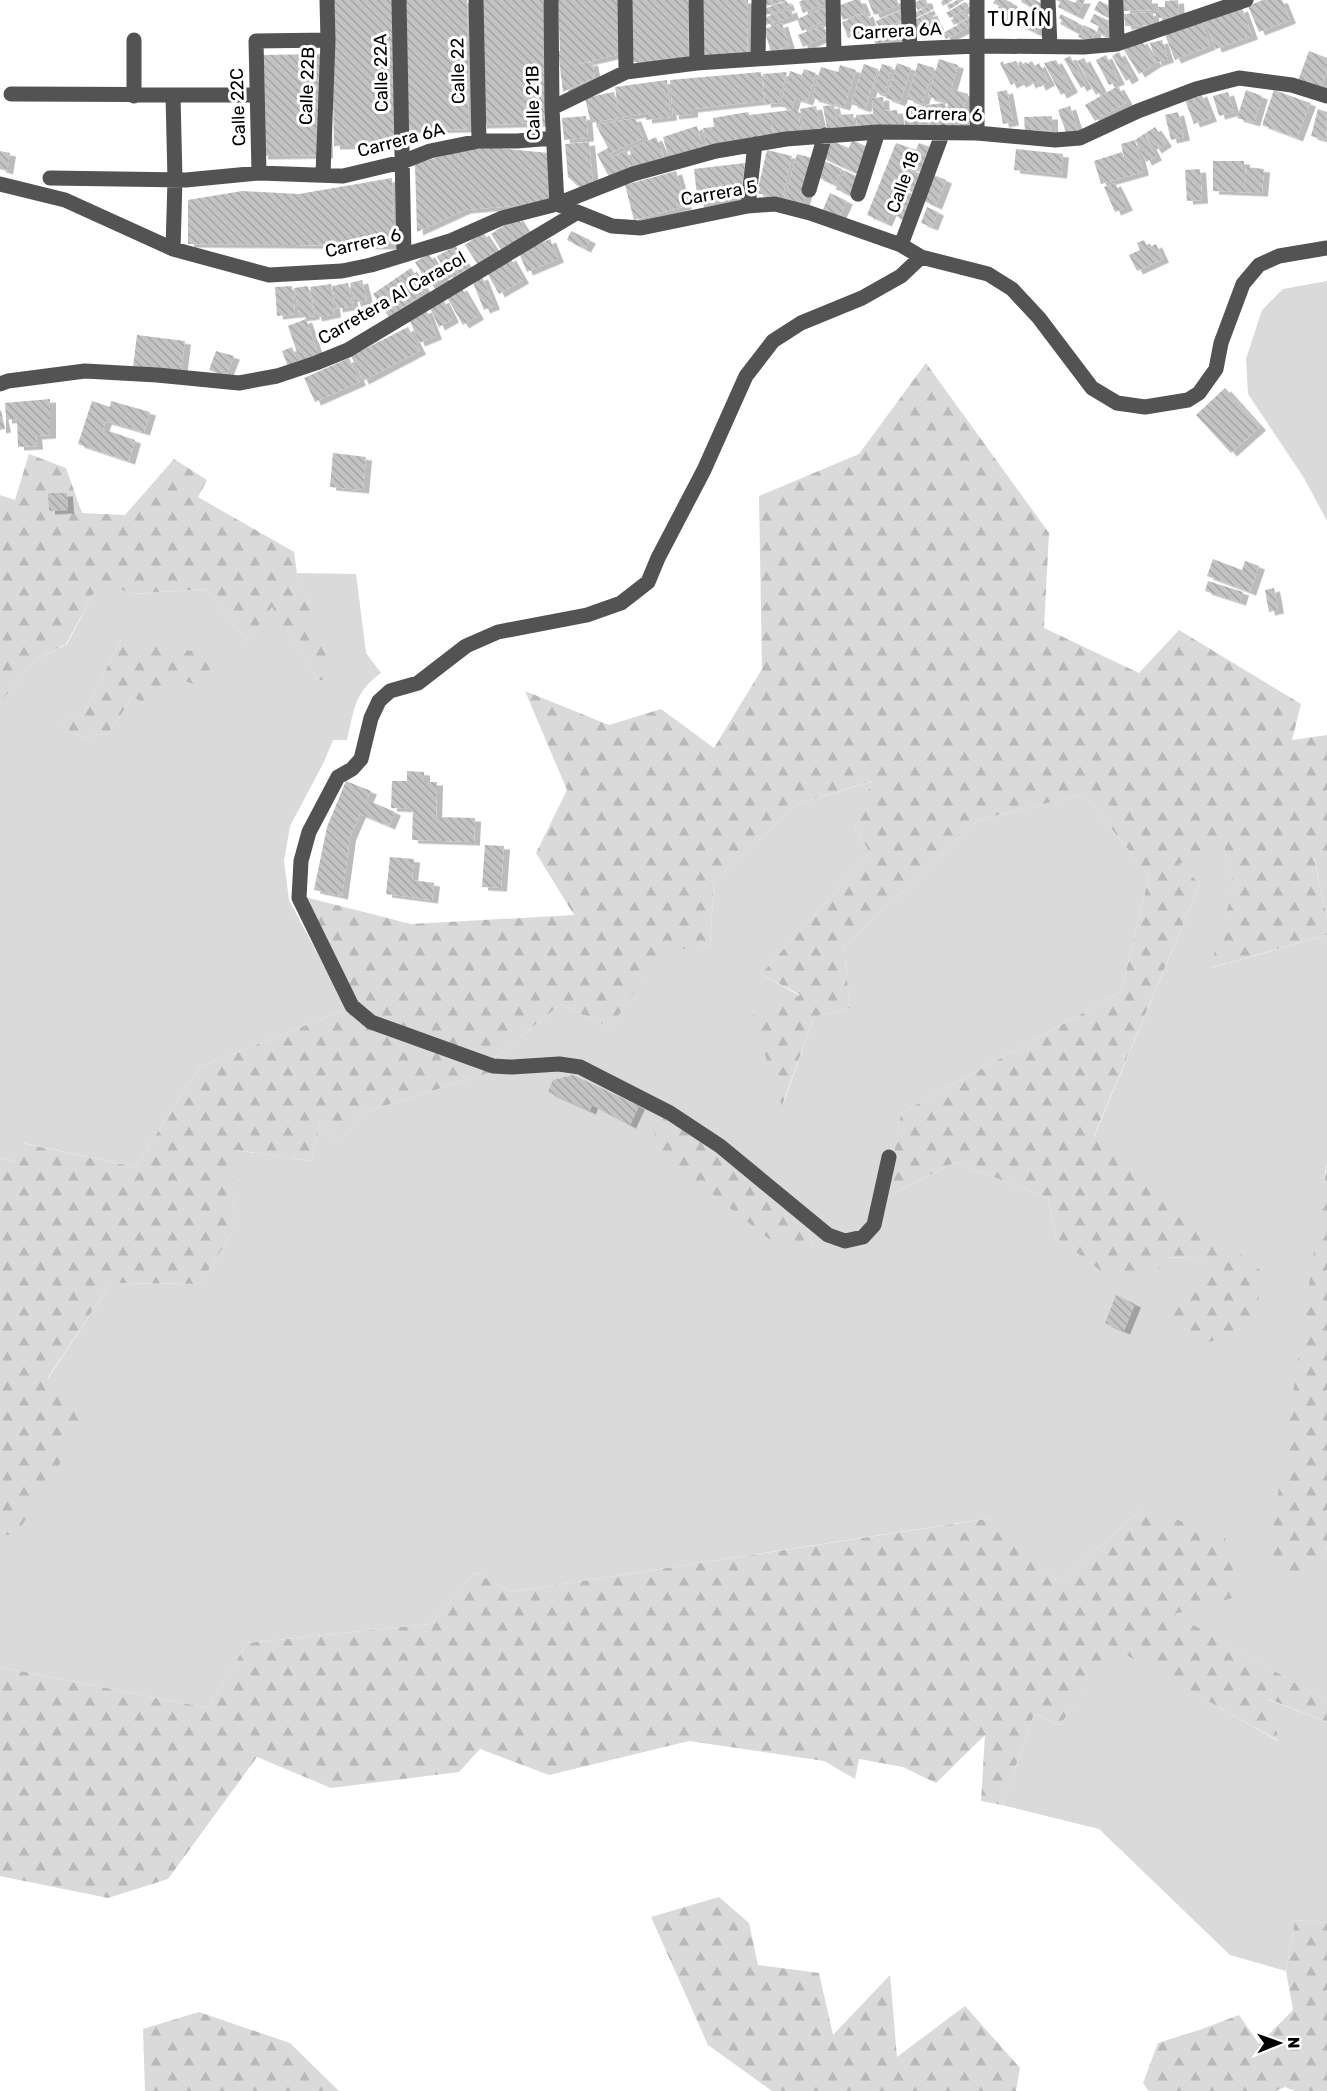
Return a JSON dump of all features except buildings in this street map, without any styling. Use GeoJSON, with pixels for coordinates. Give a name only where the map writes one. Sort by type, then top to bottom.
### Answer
{"type":"FeatureCollection","features":[{"type":"Feature","properties":{"kind":"street","name":"Calle 22B"},"geometry":{"type":"LineString","coordinates":[[323,174],[328,40],[327,0]]}},
{"type":"Feature","properties":{"kind":"street","name":"Calle 22A"},"geometry":{"type":"LineString","coordinates":[[399,0],[404,254]]}},
{"type":"Feature","properties":{"kind":"street","name":"Calle 22"},"geometry":{"type":"LineString","coordinates":[[476,0],[479,141]]}},
{"type":"Feature","properties":{"kind":"street","name":"Calle 21B"},"geometry":{"type":"LineString","coordinates":[[551,0],[552,108],[557,204]]}},
{"type":"Feature","properties":{"kind":"street"},"geometry":{"type":"LineString","coordinates":[[625,0],[626,72]]}},
{"type":"Feature","properties":{"kind":"street"},"geometry":{"type":"LineString","coordinates":[[696,0],[697,63]]}},
{"type":"Feature","properties":{"kind":"street"},"geometry":{"type":"LineString","coordinates":[[758,58],[759,0]]}},
{"type":"Feature","properties":{"kind":"street"},"geometry":{"type":"LineString","coordinates":[[833,0],[834,54]]}},
{"type":"Feature","properties":{"kind":"street"},"geometry":{"type":"LineString","coordinates":[[908,0],[910,49]]}},
{"type":"Feature","properties":{"kind":"street"},"geometry":{"type":"LineString","coordinates":[[977,0],[977,133]]}},
{"type":"Feature","properties":{"kind":"street"},"geometry":{"type":"LineString","coordinates":[[1048,0],[1050,47]]}},
{"type":"Feature","properties":{"kind":"street"},"geometry":{"type":"LineString","coordinates":[[1116,0],[1117,44]]}},
{"type":"Feature","properties":{"kind":"street","name":"Carrera 6A"},"geometry":{"type":"LineString","coordinates":[[552,108],[626,72],[758,58],[910,49],[1117,44],[1246,0]]}},
{"type":"Feature","properties":{"kind":"street"},"geometry":{"type":"LineString","coordinates":[[134,40],[134,96]]}},
{"type":"Feature","properties":{"kind":"street","name":"Calle 22C"},"geometry":{"type":"LineString","coordinates":[[259,173],[256,41],[328,40]]}},
{"type":"Feature","properties":{"kind":"street","name":"Carrera 6"},"geometry":{"type":"LineString","coordinates":[[0,184],[65,200],[173,249],[269,275],[342,271],[450,241],[502,218],[557,204],[633,174],[716,151],[755,144],[825,135],[878,132],[977,133],[1055,141],[1080,138],[1138,111],[1196,89],[1239,78],[1292,85],[1327,96]]}},
{"type":"Feature","properties":{"kind":"street"},"geometry":{"type":"LineString","coordinates":[[11,94],[257,95]]}},
{"type":"Feature","properties":{"kind":"street"},"geometry":{"type":"LineString","coordinates":[[173,95],[175,180],[173,249]]}},
{"type":"Feature","properties":{"kind":"street"},"geometry":{"type":"LineString","coordinates":[[858,194],[878,132]]}},
{"type":"Feature","properties":{"kind":"street","name":"Calle 18"},"geometry":{"type":"LineString","coordinates":[[901,245],[943,132]]}},
{"type":"Feature","properties":{"kind":"street"},"geometry":{"type":"LineString","coordinates":[[809,190],[825,135]]}},
{"type":"Feature","properties":{"kind":"street","name":"Carrera 6A"},"geometry":{"type":"LineString","coordinates":[[50,178],[175,180],[259,173],[343,176],[402,162],[429,151],[479,141],[553,138]]}},
{"type":"Feature","properties":{"kind":"street"},"geometry":{"type":"LineString","coordinates":[[748,206],[755,144]]}},
{"type":"Feature","properties":{"kind":"street"},"geometry":{"type":"LineString","coordinates":[[557,204],[576,213]]}},
{"type":"Feature","properties":{"kind":"street","name":"Carrera 5"},"geometry":{"type":"LineString","coordinates":[[576,213],[612,226],[641,228],[748,206],[775,204],[810,213],[901,245],[921,257],[988,274],[1012,289],[1039,318],[1092,388],[1117,403],[1145,407],[1188,400],[1199,393],[1216,369],[1221,343],[1243,284],[1259,265],[1279,256],[1327,248]]}},
{"type":"Feature","properties":{"kind":"street","name":"Carretera Al Caracol"},"geometry":{"type":"LineString","coordinates":[[0,384],[85,371],[239,383],[277,376],[348,350],[576,213]]}},
{"type":"Feature","properties":{"kind":"street"},"geometry":{"type":"LineString","coordinates":[[889,1157],[874,1225],[863,1237],[845,1241],[828,1235],[720,1146],[669,1113],[580,1067],[559,1064],[512,1067],[493,1065],[371,1022],[352,1006],[299,898],[301,861],[309,832],[338,777],[352,769],[361,759],[371,718],[379,701],[390,691],[418,683],[466,646],[498,632],[587,615],[621,603],[648,582],[704,470],[746,376],[773,341],[801,323],[862,298],[901,276],[921,257]]}},
{"type":"Feature","properties":{"kind":"green space"},"geometry":{"type":"Polygon","coordinates":[[[1327,281],[1327,521],[1304,478],[1248,394],[1246,359],[1262,310],[1283,289],[1327,281]]]}},
{"type":"Feature","properties":{"kind":"green space"},"geometry":{"type":"Polygon","coordinates":[[[926,363],[1049,533],[1044,628],[1139,673],[1179,630],[1301,704],[1292,740],[1327,735],[1327,854],[1314,858],[1327,918],[1327,935],[1210,968],[1234,886],[1224,847],[1179,864],[1200,884],[1094,1136],[1265,1274],[1251,1327],[1193,1348],[1161,1305],[1217,1270],[1194,1257],[1164,1258],[1157,1272],[1109,1277],[1056,1237],[1048,1198],[955,1162],[887,1197],[901,1113],[1121,992],[1149,876],[1084,794],[978,820],[844,947],[850,1008],[814,1017],[782,1106],[752,1016],[800,995],[761,974],[870,853],[855,828],[872,781],[798,804],[714,881],[710,945],[663,952],[610,1028],[561,1004],[493,1059],[376,1017],[357,1002],[301,896],[411,924],[574,915],[536,853],[567,790],[525,691],[609,725],[661,709],[714,748],[762,669],[759,496],[859,454],[926,363]]]}},
{"type":"Feature","properties":{"kind":"green space"},"geometry":{"type":"Polygon","coordinates":[[[29,454],[66,468],[82,513],[125,515],[174,459],[207,480],[198,497],[294,552],[297,573],[335,680],[318,680],[272,607],[247,641],[206,589],[131,594],[101,580],[66,644],[35,660],[0,703],[0,495],[15,500],[29,454]]]}},
{"type":"Feature","properties":{"kind":"green space"},"geometry":{"type":"Polygon","coordinates":[[[297,573],[356,574],[366,653],[381,673],[365,687],[360,695],[347,740],[333,740],[290,826],[284,861],[289,900],[347,1009],[200,1067],[135,1167],[23,1143],[13,1161],[0,1158],[0,703],[35,660],[67,644],[101,579],[131,594],[206,589],[247,641],[272,606],[318,680],[334,680],[297,573]],[[121,640],[83,715],[57,723],[83,738],[109,733],[133,696],[121,640]]]}},
{"type":"Feature","properties":{"kind":"green space"},"geometry":{"type":"Polygon","coordinates":[[[121,640],[212,654],[207,689],[179,679],[151,710],[133,696],[109,733],[83,738],[56,723],[83,715],[121,640]]]}},
{"type":"Feature","properties":{"kind":"green space"},"geometry":{"type":"Polygon","coordinates":[[[873,781],[855,828],[870,853],[761,974],[800,996],[783,1105],[814,1017],[850,1008],[844,947],[978,820],[1084,794],[1149,876],[1121,992],[901,1113],[895,1153],[868,1221],[859,1231],[845,1234],[831,1229],[582,1061],[493,1059],[561,1004],[610,1028],[663,951],[710,945],[714,881],[798,804],[873,781]]]}},
{"type":"Feature","properties":{"kind":"green space"},"geometry":{"type":"Polygon","coordinates":[[[1224,846],[1234,886],[1211,968],[1327,935],[1327,1164],[1302,1586],[1327,1547],[1327,1701],[1173,1614],[1144,1507],[1059,1583],[991,1518],[511,1592],[475,1572],[430,1624],[247,1643],[208,1708],[0,1667],[0,1535],[16,1535],[48,1378],[111,1283],[200,1284],[233,1231],[234,1150],[311,1161],[320,1124],[340,1141],[365,1112],[492,1072],[560,1070],[579,1074],[647,1109],[812,1245],[808,1227],[866,1242],[887,1197],[955,1162],[1048,1198],[1056,1237],[1164,1258],[1194,1257],[1217,1269],[1264,1274],[1094,1137],[1200,884],[1178,864],[1224,846]]]}},
{"type":"Feature","properties":{"kind":"green space"},"geometry":{"type":"Polygon","coordinates":[[[1327,854],[1327,918],[1314,857],[1327,854]]]}},
{"type":"Feature","properties":{"kind":"green space"},"geometry":{"type":"Polygon","coordinates":[[[347,1009],[492,1072],[365,1112],[340,1141],[320,1124],[311,1161],[235,1150],[233,1231],[200,1284],[111,1283],[48,1377],[85,1423],[16,1535],[0,1535],[0,1158],[13,1161],[22,1143],[135,1167],[200,1067],[347,1009]]]}},
{"type":"Feature","properties":{"kind":"green space"},"geometry":{"type":"Polygon","coordinates":[[[647,1109],[711,1149],[808,1227],[812,1245],[769,1239],[660,1153],[647,1109]]]}},
{"type":"Feature","properties":{"kind":"green space"},"geometry":{"type":"Polygon","coordinates":[[[1327,1164],[1327,1547],[1303,1586],[1269,1555],[1327,1164]]]}},
{"type":"Feature","properties":{"kind":"green space"},"geometry":{"type":"Polygon","coordinates":[[[1144,1507],[1225,1538],[1240,1596],[1174,1614],[1327,1701],[1327,1722],[1268,1699],[1279,1741],[1114,1648],[1060,1725],[1034,1714],[1002,1805],[981,1801],[985,1735],[936,1783],[903,1767],[859,1759],[855,1779],[824,1761],[689,1741],[549,1775],[480,1749],[459,1772],[331,1788],[257,1757],[168,1879],[108,1898],[0,1876],[0,1667],[208,1708],[247,1643],[430,1624],[475,1572],[511,1592],[992,1518],[1059,1583],[1144,1507]]]}},
{"type":"Feature","properties":{"kind":"green space"},"geometry":{"type":"Polygon","coordinates":[[[1114,1647],[1278,1741],[1267,1699],[1327,1722],[1327,1923],[1295,1920],[1286,1971],[1230,1955],[1099,1829],[1002,1805],[1034,1714],[1060,1725],[1114,1647]]]}},
{"type":"Feature","properties":{"kind":"green space"},"geometry":{"type":"Polygon","coordinates":[[[719,1897],[749,1923],[758,1965],[819,1973],[833,2035],[890,1975],[897,2057],[965,2006],[1020,2068],[1016,2091],[772,2091],[708,2045],[651,1917],[719,1897]]]}},
{"type":"Feature","properties":{"kind":"green space"},"geometry":{"type":"Polygon","coordinates":[[[1295,1920],[1327,1923],[1327,2091],[1295,2091],[1285,2087],[1276,2091],[1149,2091],[1143,2083],[1158,2043],[1239,2015],[1259,2044],[1293,2010],[1286,1971],[1295,1920]]]}},
{"type":"Feature","properties":{"kind":"green space"},"geometry":{"type":"Polygon","coordinates":[[[199,2012],[290,2043],[339,2091],[145,2091],[143,2029],[199,2012]]]}},
{"type":"Feature","properties":{"kind":"district","name":"TURÍN"},"geometry":{"type":"Point","coordinates":[1020,19]}}]}
